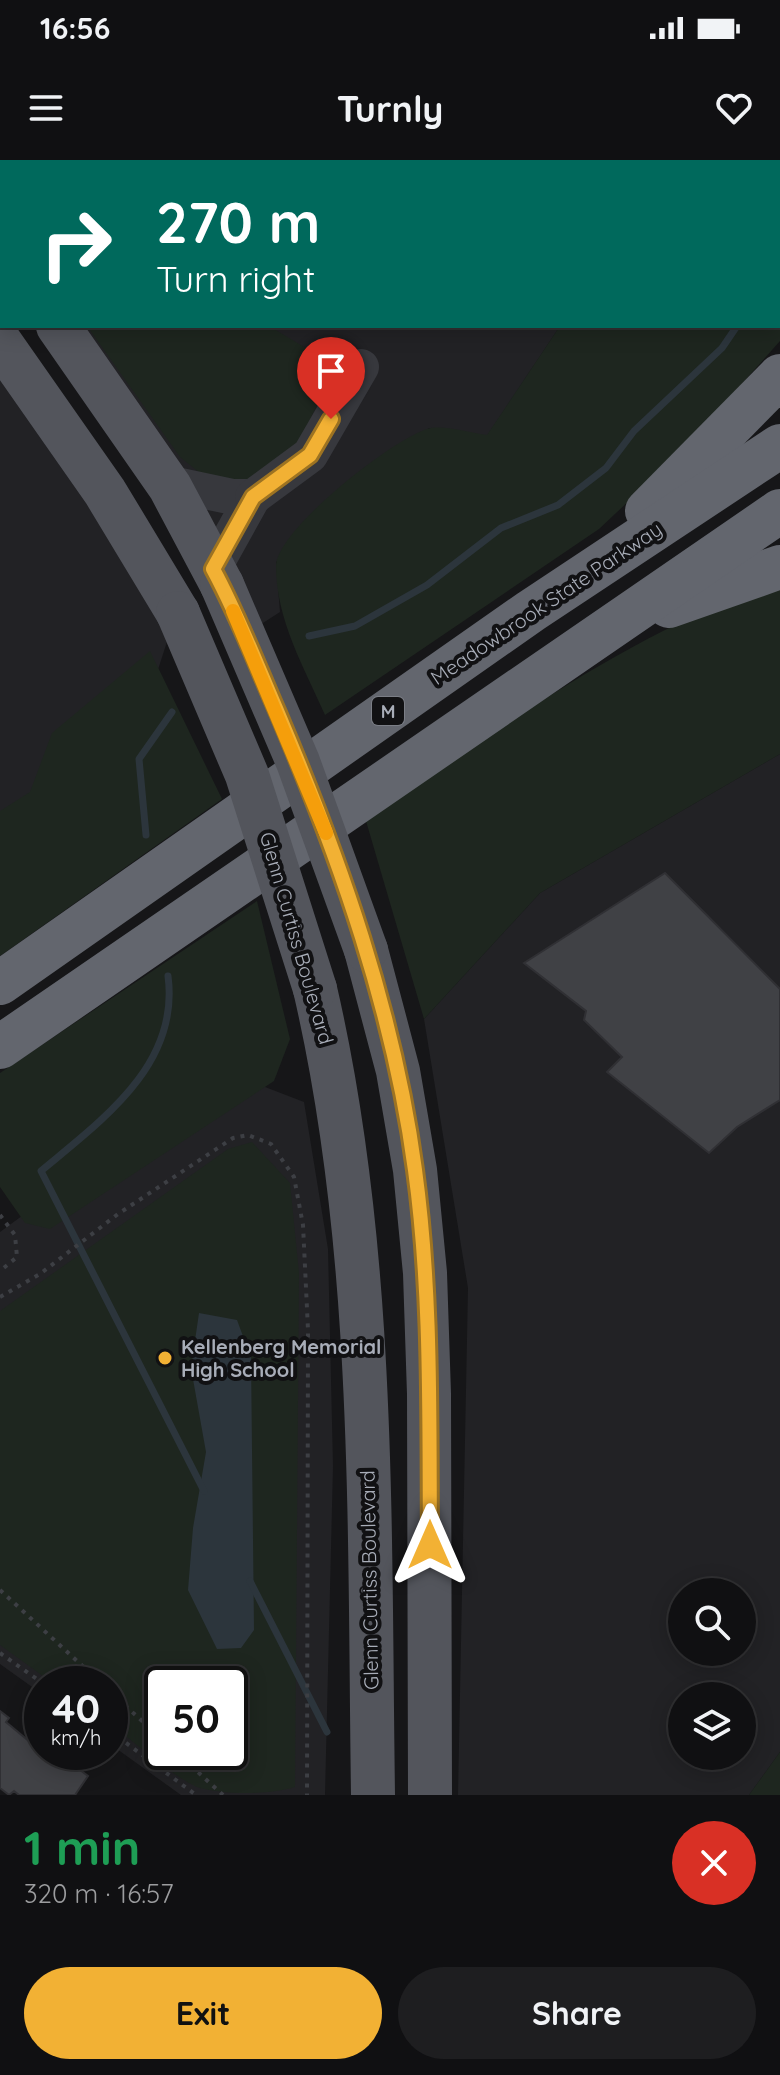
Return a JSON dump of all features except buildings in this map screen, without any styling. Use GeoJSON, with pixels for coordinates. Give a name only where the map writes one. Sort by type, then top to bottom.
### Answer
{"type":"FeatureCollection","features":[{"type":"Feature","properties":{"kind":"highway"},"geometry":{"type":"LineString","coordinates":[[592,571],[604,554],[780,376]]}},
{"type":"Feature","properties":{"kind":"highway","name":"Meadowbrook State Parkway"},"geometry":{"type":"LineString","coordinates":[[0,983],[592,571],[780,446]]}},
{"type":"Feature","properties":{"kind":"highway"},"geometry":{"type":"LineString","coordinates":[[0,1047],[780,511]]}},
{"type":"Feature","properties":{"kind":"highway"},"geometry":{"type":"LineString","coordinates":[[628,617],[780,567]]}},
{"type":"Feature","properties":{"kind":"main road"},"geometry":{"type":"LineString","coordinates":[[59,328],[167,483],[217,577],[304,775],[366,950],[398,1071],[415,1170],[425,1273],[429,1394],[430,1795]]}},
{"type":"Feature","properties":{"kind":"main road","name":"Glenn Curtiss Boulevard"},"geometry":{"type":"LineString","coordinates":[[0,342],[105,492],[178,613],[247,775],[315,989],[332,1061],[360,1296],[373,1795]]}},
{"type":"Feature","properties":{"kind":"main road"},"geometry":{"type":"LineString","coordinates":[[40,399],[98,416],[137,440]]}},
{"type":"Feature","properties":{"kind":"lane"},"geometry":{"type":"LineString","coordinates":[[217,577],[253,497],[310,455],[361,367]]}},
{"type":"Feature","properties":{"kind":"lane"},"geometry":{"type":"LineString","coordinates":[[167,483],[233,497],[253,497]]}},
{"type":"Feature","properties":{"kind":"path"},"geometry":{"type":"LineString","coordinates":[[0,1297],[40,1274],[118,1214],[233,1138],[248,1135],[271,1144],[294,1177],[303,1225],[308,1330],[307,1795]]}},
{"type":"Feature","properties":{"kind":"path"},"geometry":{"type":"LineString","coordinates":[[0,1215],[15,1235],[17,1257],[0,1271]]}},
{"type":"Feature","properties":{"kind":"path"},"geometry":{"type":"LineString","coordinates":[[0,1590],[82,1666]]}},
{"type":"Feature","properties":{"kind":"path"},"geometry":{"type":"LineString","coordinates":[[0,1653],[24,1670]]}},
{"type":"Feature","properties":{"kind":"path"},"geometry":{"type":"LineString","coordinates":[[128,1708],[144,1723]]}},
{"type":"Feature","properties":{"kind":"path"},"geometry":{"type":"LineString","coordinates":[[128,1744],[196,1795]]}},
{"type":"Feature","properties":{"kind":"path"},"geometry":{"type":"LineString","coordinates":[[196,1770],[223,1795]]}},
{"type":"Feature","properties":{"kind":"shaded area"},"geometry":{"type":"Polygon","coordinates":[[[63,328],[559,328],[487,436],[429,428],[276,562],[280,612],[249,632],[63,328]]]}},
{"type":"Feature","properties":{"kind":"shaded area"},"geometry":{"type":"Polygon","coordinates":[[[88,328],[272,328],[336,366],[300,440],[265,478],[215,485],[180,457],[88,328]]]}},
{"type":"Feature","properties":{"kind":"shaded area"},"geometry":{"type":"Polygon","coordinates":[[[559,328],[780,328],[780,341],[683,450],[599,529],[325,715],[286,624],[277,586],[276,566],[281,550],[315,509],[339,488],[364,467],[411,437],[433,428],[487,435],[559,328]]]}},
{"type":"Feature","properties":{"kind":"shaded area"},"geometry":{"type":"Polygon","coordinates":[[[0,342],[175,617],[142,719],[0,813],[0,342]]]}},
{"type":"Feature","properties":{"kind":"shaded area"},"geometry":{"type":"Polygon","coordinates":[[[780,582],[780,754],[540,893],[424,1019],[366,821],[514,719],[616,656],[724,603],[780,582]]]}},
{"type":"Feature","properties":{"kind":"shaded area"},"geometry":{"type":"Polygon","coordinates":[[[150,651],[222,799],[0,956],[0,811],[30,792],[52,733],[150,651]]]}},
{"type":"Feature","properties":{"kind":"shaded area"},"geometry":{"type":"Polygon","coordinates":[[[780,754],[780,1752],[749,1795],[458,1795],[468,1288],[424,1019],[540,893],[780,754]]]}},
{"type":"Feature","properties":{"kind":"shaded area"},"geometry":{"type":"Polygon","coordinates":[[[257,901],[290,1039],[274,1081],[50,1229],[25,1223],[0,1187],[0,1073],[257,901]]]}},
{"type":"Feature","properties":{"kind":"shaded area","name":"Kellenberg Memorial High School"},"geometry":{"type":"Polygon","coordinates":[[[221,1070],[304,1102],[328,1249],[333,1466],[325,1795],[181,1795],[146,1770],[248,1770],[248,1666],[144,1666],[144,1768],[128,1757],[128,1666],[24,1666],[24,1681],[0,1664],[0,1232],[221,1070]]]}},
{"type":"Feature","properties":{"kind":"shaded area","name":"Kellenberg Memorial High School"},"geometry":{"type":"Polygon","coordinates":[[[252,1142],[290,1183],[299,1273],[295,1787],[260,1793],[220,1792],[197,1787],[170,1770],[248,1770],[248,1666],[144,1666],[144,1750],[128,1738],[128,1666],[29,1666],[0,1645],[0,1311],[228,1149],[252,1142]]]}},
{"type":"Feature","properties":{"kind":"shaded area"},"geometry":{"type":"Polygon","coordinates":[[[199,1313],[237,1320],[251,1358],[254,1630],[241,1648],[217,1649],[188,1590],[193,1528],[206,1452],[191,1368],[199,1313]]]}},
{"type":"Feature","properties":{"kind":"shaded area"},"geometry":{"type":"Polygon","coordinates":[[[780,1752],[780,1795],[749,1795],[780,1752]]]}},
{"type":"Feature","properties":{"kind":"waterway"},"geometry":{"type":"LineString","coordinates":[[309,636],[355,626],[427,585],[501,528],[558,505],[606,468],[634,431],[722,348],[736,328]]}},
{"type":"Feature","properties":{"kind":"waterway"},"geometry":{"type":"LineString","coordinates":[[146,835],[139,759],[172,712]]}},
{"type":"Feature","properties":{"kind":"waterway"},"geometry":{"type":"LineString","coordinates":[[168,976],[168,1008],[162,1037],[149,1063],[132,1088],[111,1110],[41,1171],[204,1491]]}},
{"type":"Feature","properties":{"kind":"waterway"},"geometry":{"type":"LineString","coordinates":[[250,1581],[327,1732]]}},
{"type":"Feature","properties":{"kind":"slow traffic"},"geometry":{"type":"LineString","coordinates":[[233,611],[326,833]]}},
{"type":"Feature","properties":{"kind":"place","name":"Kellenberg Memorial High School"},"geometry":{"type":"Point","coordinates":[165,1358]}},
{"type":"Feature","properties":{"kind":"route"},"geometry":{"type":"LineString","coordinates":[[331,419],[303,462],[253,497],[213,569],[287,736],[329,841],[366,950],[398,1071],[415,1170],[425,1273],[430,1545]]}}]}
